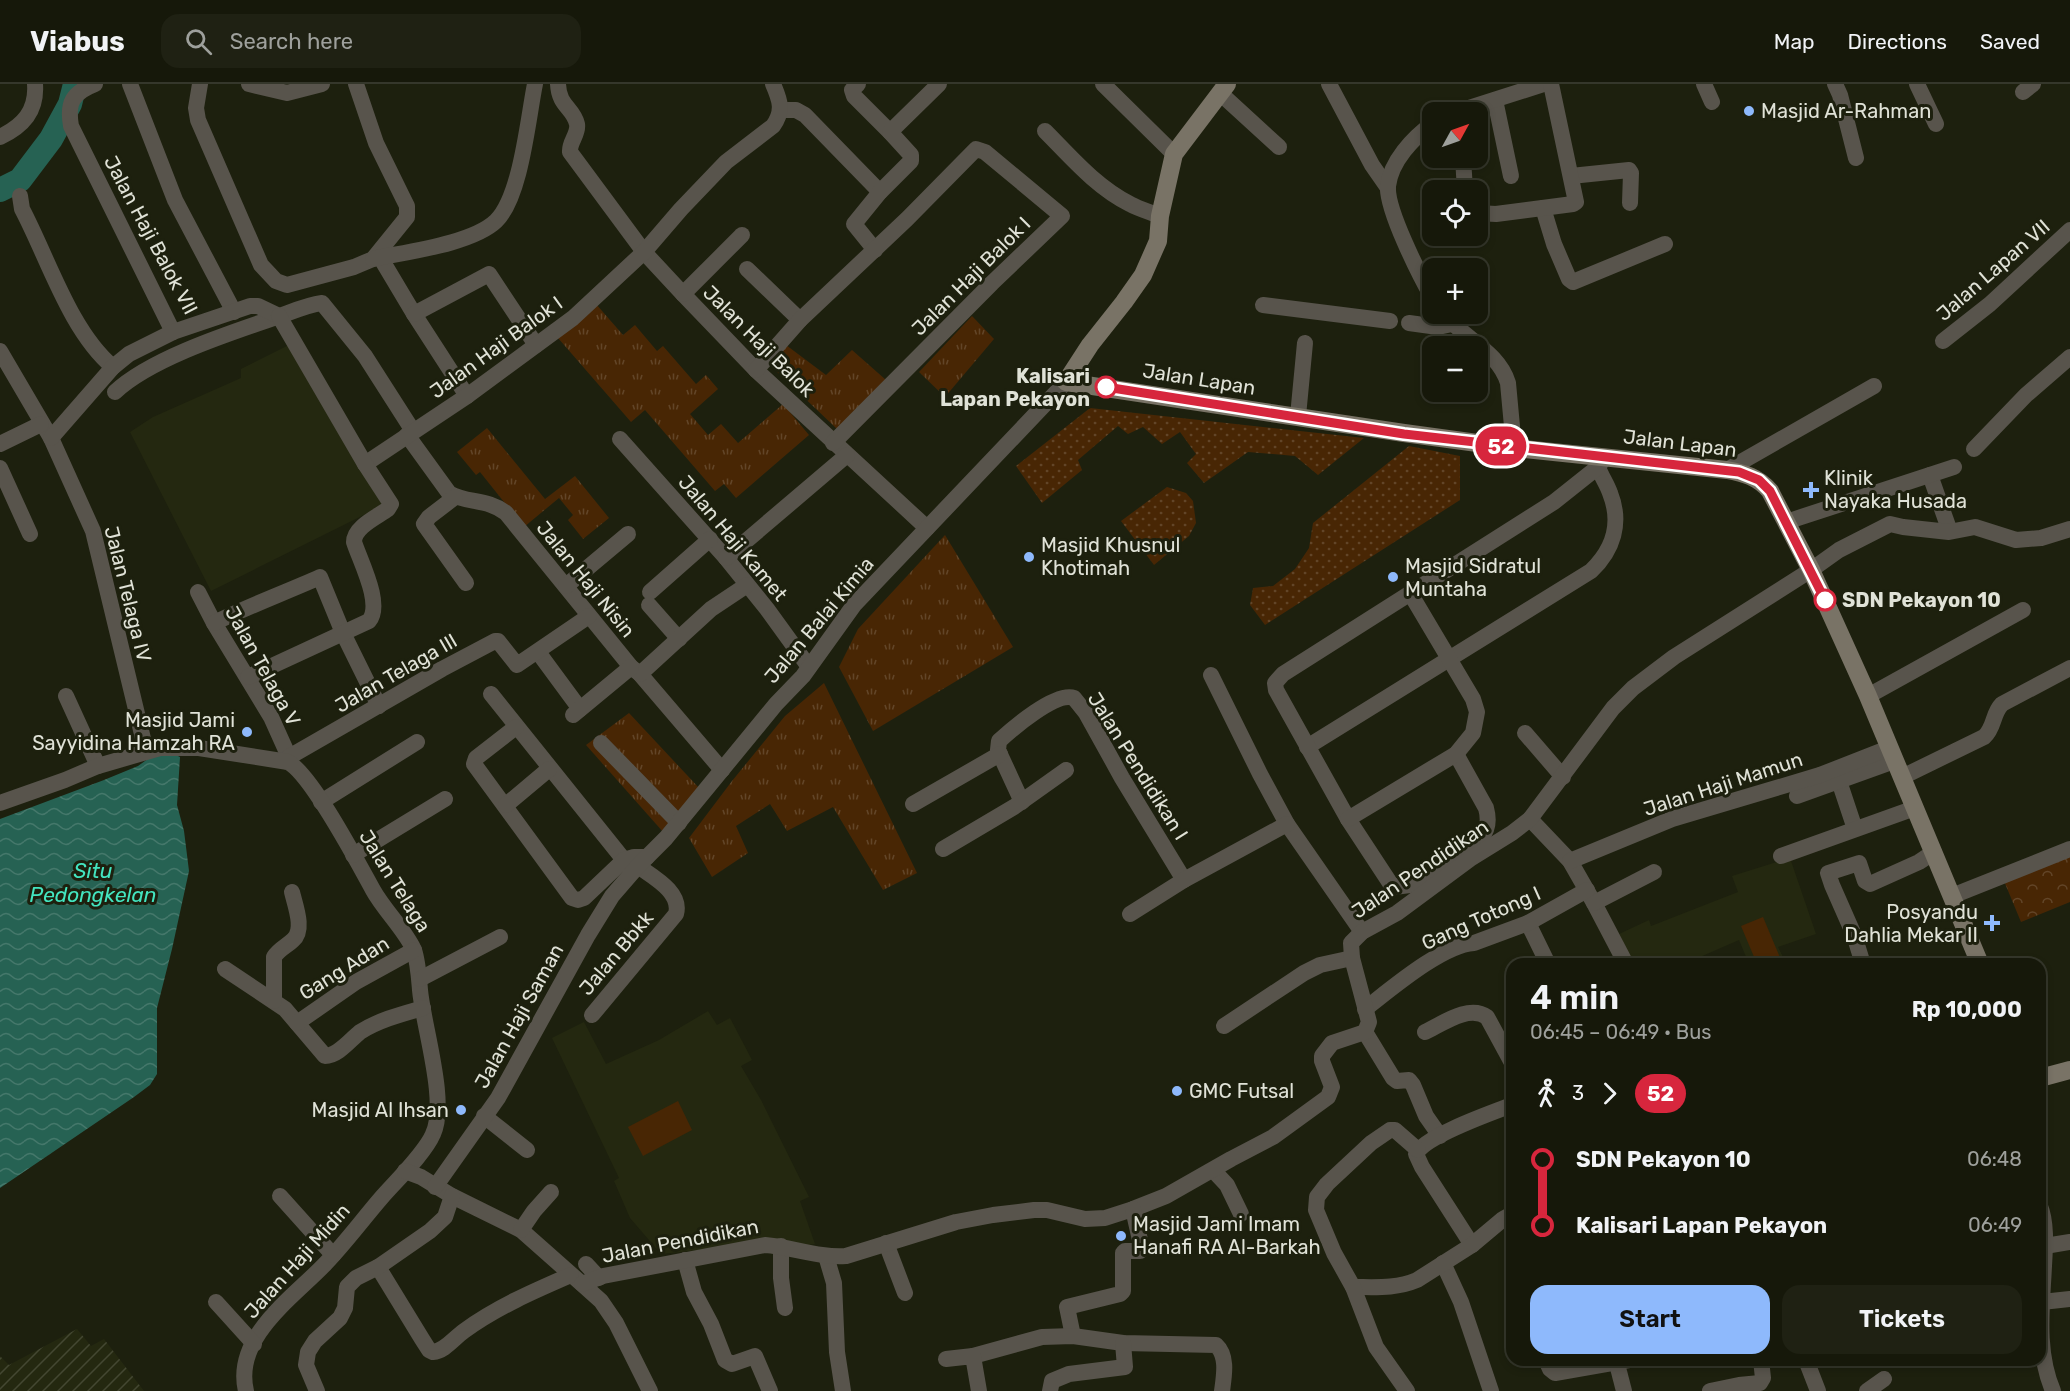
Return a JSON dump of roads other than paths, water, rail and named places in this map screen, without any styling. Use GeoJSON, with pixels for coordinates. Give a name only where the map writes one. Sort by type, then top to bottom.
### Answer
{"type":"FeatureCollection","features":[{"type":"Feature","properties":{"kind":"street"},"geometry":{"type":"LineString","coordinates":[[0,137],[21,125],[29,115],[34,105],[35,84]]}},
{"type":"Feature","properties":{"kind":"street","name":"Jalan Haji Balok VII"},"geometry":{"type":"LineString","coordinates":[[95,84],[74,97],[68,109],[71,126],[173,332],[250,306],[269,312]]}},
{"type":"Feature","properties":{"kind":"street"},"geometry":{"type":"LineString","coordinates":[[130,84],[175,200],[234,312]]}},
{"type":"Feature","properties":{"kind":"street"},"geometry":{"type":"LineString","coordinates":[[200,84],[196,108],[198,120],[261,265],[281,285],[344,270],[376,258],[454,241],[494,223],[508,204],[518,171],[535,84]]}},
{"type":"Feature","properties":{"kind":"street"},"geometry":{"type":"LineString","coordinates":[[249,84],[287,93],[322,84]]}},
{"type":"Feature","properties":{"kind":"street"},"geometry":{"type":"LineString","coordinates":[[356,84],[376,143],[399,187],[408,214],[376,258]]}},
{"type":"Feature","properties":{"kind":"street","name":"Jalan Haji Balok"},"geometry":{"type":"LineString","coordinates":[[558,84],[558,95],[577,123],[577,131],[570,144],[570,152],[644,252],[756,370],[927,528]]}},
{"type":"Feature","properties":{"kind":"street"},"geometry":{"type":"LineString","coordinates":[[773,84],[781,110],[796,110],[805,115],[880,192]]}},
{"type":"Feature","properties":{"kind":"street"},"geometry":{"type":"LineString","coordinates":[[756,370],[800,320],[875,250],[854,224],[880,192],[910,163],[911,155],[854,96],[852,90],[858,84]]}},
{"type":"Feature","properties":{"kind":"street"},"geometry":{"type":"LineString","coordinates":[[1103,84],[1174,154]]}},
{"type":"Feature","properties":{"kind":"street"},"geometry":{"type":"LineString","coordinates":[[1329,84],[1372,165],[1388,188]]}},
{"type":"Feature","properties":{"kind":"street"},"geometry":{"type":"LineString","coordinates":[[1488,102],[1543,84],[1576,199],[1573,204],[1488,214]]}},
{"type":"Feature","properties":{"kind":"street"},"geometry":{"type":"LineString","coordinates":[[1704,84],[1712,102]]}},
{"type":"Feature","properties":{"kind":"street"},"geometry":{"type":"LineString","coordinates":[[1835,84],[1840,95],[1856,158]]}},
{"type":"Feature","properties":{"kind":"street"},"geometry":{"type":"LineString","coordinates":[[1917,84],[1936,124]]}},
{"type":"Feature","properties":{"kind":"street"},"geometry":{"type":"LineString","coordinates":[[1066,382],[1090,345],[1143,275],[1158,241],[1160,216],[1174,154],[1223,88],[1279,147]]}},
{"type":"Feature","properties":{"kind":"street"},"geometry":{"type":"LineString","coordinates":[[890,132],[935,89]]}},
{"type":"Feature","properties":{"kind":"street"},"geometry":{"type":"LineString","coordinates":[[1495,100],[1511,176]]}},
{"type":"Feature","properties":{"kind":"street","name":"Jalan Haji Balok I"},"geometry":{"type":"LineString","coordinates":[[365,464],[467,396],[573,318],[644,252],[726,162],[773,126],[781,110]]}},
{"type":"Feature","properties":{"kind":"street"},"geometry":{"type":"LineString","coordinates":[[1045,131],[1109,191],[1130,204],[1160,216]]}},
{"type":"Feature","properties":{"kind":"street"},"geometry":{"type":"LineString","coordinates":[[1422,133],[1407,147],[1393,170],[1388,188],[1390,202],[1404,240],[1422,277]]}},
{"type":"Feature","properties":{"kind":"street","name":"Jalan Haji Balok I"},"geometry":{"type":"LineString","coordinates":[[833,443],[1062,216],[986,152],[976,149],[875,250]]}},
{"type":"Feature","properties":{"kind":"street"},"geometry":{"type":"LineString","coordinates":[[1571,176],[1629,170],[1631,172],[1630,203]]}},
{"type":"Feature","properties":{"kind":"street"},"geometry":{"type":"LineString","coordinates":[[20,196],[22,209],[76,319],[93,348],[113,367]]}},
{"type":"Feature","properties":{"kind":"street"},"geometry":{"type":"LineString","coordinates":[[1543,208],[1554,244],[1569,279],[1573,282],[1665,244]]}},
{"type":"Feature","properties":{"kind":"street","name":"Jalan Lapan VII"},"geometry":{"type":"LineString","coordinates":[[1943,341],[1990,304],[2070,230]]}},
{"type":"Feature","properties":{"kind":"street"},"geometry":{"type":"LineString","coordinates":[[683,294],[742,235]]}},
{"type":"Feature","properties":{"kind":"street"},"geometry":{"type":"LineString","coordinates":[[376,258],[467,396]]}},
{"type":"Feature","properties":{"kind":"street"},"geometry":{"type":"LineString","coordinates":[[747,269],[800,320]]}},
{"type":"Feature","properties":{"kind":"street"},"geometry":{"type":"LineString","coordinates":[[414,314],[489,274],[537,345]]}},
{"type":"Feature","properties":{"kind":"street"},"geometry":{"type":"LineString","coordinates":[[115,392],[145,370],[269,312],[318,303],[326,306],[365,356],[442,486],[455,497],[429,517],[424,524],[466,583]]}},
{"type":"Feature","properties":{"kind":"street"},"geometry":{"type":"LineString","coordinates":[[1263,305],[1390,321]]}},
{"type":"Feature","properties":{"kind":"street"},"geometry":{"type":"LineString","coordinates":[[248,677],[369,621],[373,613],[374,597],[354,537],[359,530],[390,506],[269,312]]}},
{"type":"Feature","properties":{"kind":"street"},"geometry":{"type":"LineString","coordinates":[[1409,323],[1438,327],[1442,324]]}},
{"type":"Feature","properties":{"kind":"street"},"geometry":{"type":"LineString","coordinates":[[1454,324],[1495,359],[1506,374],[1509,383],[1514,447]]}},
{"type":"Feature","properties":{"kind":"street"},"geometry":{"type":"LineString","coordinates":[[51,438],[113,367],[129,354],[173,332]]}},
{"type":"Feature","properties":{"kind":"street"},"geometry":{"type":"LineString","coordinates":[[1298,416],[1305,343]]}},
{"type":"Feature","properties":{"kind":"street","name":"Jalan Telaga IV"},"geometry":{"type":"LineString","coordinates":[[0,351],[51,438],[93,531],[146,751]]}},
{"type":"Feature","properties":{"kind":"street"},"geometry":{"type":"LineString","coordinates":[[1974,449],[2034,388],[2070,357]]}},
{"type":"Feature","properties":{"kind":"street","name":"Jalan Lapan"},"geometry":{"type":"LineString","coordinates":[[1066,382],[1404,434],[1514,447],[1602,462],[1727,470],[1749,475],[1764,485],[1811,570],[1868,696],[1888,756],[1902,777],[1978,958]]}},
{"type":"Feature","properties":{"kind":"street","name":"Jalan Balai Kimia"},"geometry":{"type":"LineString","coordinates":[[636,861],[679,823],[809,667],[854,605],[1066,382]]}},
{"type":"Feature","properties":{"kind":"street"},"geometry":{"type":"LineString","coordinates":[[1727,470],[1874,386]]}},
{"type":"Feature","properties":{"kind":"street"},"geometry":{"type":"LineString","coordinates":[[0,444],[41,424]]}},
{"type":"Feature","properties":{"kind":"street","name":"Jalan Haji Kamet"},"geometry":{"type":"LineString","coordinates":[[620,439],[726,558],[809,667]]}},
{"type":"Feature","properties":{"kind":"street"},"geometry":{"type":"LineString","coordinates":[[726,558],[847,455]]}},
{"type":"Feature","properties":{"kind":"street"},"geometry":{"type":"LineString","coordinates":[[1307,747],[1591,571],[1607,554],[1615,527],[1615,506],[1602,462],[1554,502],[1276,680],[1275,690],[1307,747],[1348,819],[1394,886],[1410,885],[1481,838],[1485,833],[1488,816],[1486,808],[1456,754]]}},
{"type":"Feature","properties":{"kind":"street"},"geometry":{"type":"LineString","coordinates":[[1786,522],[1954,467]]}},
{"type":"Feature","properties":{"kind":"street"},"geometry":{"type":"LineString","coordinates":[[0,468],[30,534]]}},
{"type":"Feature","properties":{"kind":"street"},"geometry":{"type":"LineString","coordinates":[[1930,475],[1948,526]]}},
{"type":"Feature","properties":{"kind":"street","name":"Jalan Haji Nisin"},"geometry":{"type":"LineString","coordinates":[[455,497],[487,502],[506,513],[589,615],[722,770]]}},
{"type":"Feature","properties":{"kind":"street","name":"Jalan Pendidikan"},"geometry":{"type":"LineString","coordinates":[[1352,958],[1352,943],[1362,932],[1396,913],[1470,859],[1512,834],[1530,819],[1613,708],[1633,688],[1674,657],[1839,550],[1890,524],[1949,532],[1975,527],[2006,539],[2016,540],[2041,538],[2070,529]]}},
{"type":"Feature","properties":{"kind":"street"},"geometry":{"type":"LineString","coordinates":[[566,586],[628,534]]}},
{"type":"Feature","properties":{"kind":"street"},"geometry":{"type":"LineString","coordinates":[[679,639],[650,598],[710,539]]}},
{"type":"Feature","properties":{"kind":"street"},"geometry":{"type":"LineString","coordinates":[[214,623],[253,604],[274,598],[320,577],[343,633],[379,706]]}},
{"type":"Feature","properties":{"kind":"street"},"geometry":{"type":"LineString","coordinates":[[589,615],[538,652],[576,712],[679,639],[711,609],[747,585]]}},
{"type":"Feature","properties":{"kind":"street","name":"Jalan Telaga V"},"geometry":{"type":"LineString","coordinates":[[198,592],[214,623],[272,717],[289,760]]}},
{"type":"Feature","properties":{"kind":"street"},"geometry":{"type":"LineString","coordinates":[[1348,819],[1456,754],[1473,734],[1477,712],[1467,684],[1410,593]]}},
{"type":"Feature","properties":{"kind":"street"},"geometry":{"type":"LineString","coordinates":[[1868,696],[2023,610]]}},
{"type":"Feature","properties":{"kind":"street","name":"Jalan Telaga III"},"geometry":{"type":"LineString","coordinates":[[289,760],[495,641],[498,641],[516,665],[538,652]]}},
{"type":"Feature","properties":{"kind":"street"},"geometry":{"type":"LineString","coordinates":[[1902,777],[1984,737],[1992,728],[1996,710],[2002,704],[2063,672]]}},
{"type":"Feature","properties":{"kind":"street"},"geometry":{"type":"LineString","coordinates":[[1211,675],[1287,824],[1362,932]]}},
{"type":"Feature","properties":{"kind":"street"},"geometry":{"type":"LineString","coordinates":[[491,694],[549,769],[636,861],[584,898],[578,900],[572,897],[474,762],[516,727]]}},
{"type":"Feature","properties":{"kind":"street"},"geometry":{"type":"LineString","coordinates":[[66,696],[98,766]]}},
{"type":"Feature","properties":{"kind":"street","name":"Jalan Pendidikan I"},"geometry":{"type":"LineString","coordinates":[[1000,754],[999,741],[1018,723],[1064,697],[1074,698],[1086,713],[1132,796],[1184,880]]}},
{"type":"Feature","properties":{"kind":"street"},"geometry":{"type":"LineString","coordinates":[[1525,733],[1563,777]]}},
{"type":"Feature","properties":{"kind":"street"},"geometry":{"type":"LineString","coordinates":[[321,801],[417,742]]}},
{"type":"Feature","properties":{"kind":"street"},"geometry":{"type":"LineString","coordinates":[[601,743],[679,823]]}},
{"type":"Feature","properties":{"kind":"street"},"geometry":{"type":"LineString","coordinates":[[0,804],[98,766],[160,748],[184,747],[289,760]]}},
{"type":"Feature","properties":{"kind":"street"},"geometry":{"type":"LineString","coordinates":[[913,804],[1000,754],[1023,802]]}},
{"type":"Feature","properties":{"kind":"street"},"geometry":{"type":"LineString","coordinates":[[1797,796],[1839,781],[1888,756]]}},
{"type":"Feature","properties":{"kind":"street","name":"Jalan Haji Mamun"},"geometry":{"type":"LineString","coordinates":[[1570,861],[1672,819],[1888,756]]}},
{"type":"Feature","properties":{"kind":"street","name":"Jalan Telaga"},"geometry":{"type":"LineString","coordinates":[[289,760],[321,801],[379,900],[414,950],[432,1050],[437,1114],[434,1133],[405,1171]]}},
{"type":"Feature","properties":{"kind":"street"},"geometry":{"type":"LineString","coordinates":[[506,805],[549,769]]}},
{"type":"Feature","properties":{"kind":"street"},"geometry":{"type":"LineString","coordinates":[[943,849],[1023,802],[1066,770]]}},
{"type":"Feature","properties":{"kind":"street"},"geometry":{"type":"LineString","coordinates":[[1839,781],[1855,829]]}},
{"type":"Feature","properties":{"kind":"street"},"geometry":{"type":"LineString","coordinates":[[353,855],[445,799]]}},
{"type":"Feature","properties":{"kind":"street"},"geometry":{"type":"LineString","coordinates":[[1780,856],[1915,808]]}},
{"type":"Feature","properties":{"kind":"street"},"geometry":{"type":"LineString","coordinates":[[1530,819],[1570,861],[1623,958]]}},
{"type":"Feature","properties":{"kind":"street"},"geometry":{"type":"LineString","coordinates":[[1130,914],[1184,880],[1287,824]]}},
{"type":"Feature","properties":{"kind":"street"},"geometry":{"type":"LineString","coordinates":[[1952,896],[2070,849]]}},
{"type":"Feature","properties":{"kind":"street"},"geometry":{"type":"LineString","coordinates":[[1861,958],[1828,873],[1859,863],[1865,881],[1870,884],[1919,862],[1934,852]]}},
{"type":"Feature","properties":{"kind":"street","name":"Jalan Bbkk"},"geometry":{"type":"LineString","coordinates":[[592,1015],[676,914],[677,902],[669,890],[636,861]]}},
{"type":"Feature","properties":{"kind":"street","name":"Jalan Haji Saman"},"geometry":{"type":"LineString","coordinates":[[435,1187],[498,1098],[602,912],[636,861]]}},
{"type":"Feature","properties":{"kind":"street","name":"Gang Totong I"},"geometry":{"type":"LineString","coordinates":[[1365,1009],[1409,975],[1452,950],[1466,944],[1474,944],[1654,872]]}},
{"type":"Feature","properties":{"kind":"street"},"geometry":{"type":"LineString","coordinates":[[274,1001],[274,957],[277,952],[294,940],[298,932],[292,892]]}},
{"type":"Feature","properties":{"kind":"street"},"geometry":{"type":"LineString","coordinates":[[1528,923],[1545,958]]}},
{"type":"Feature","properties":{"kind":"street"},"geometry":{"type":"LineString","coordinates":[[420,979],[500,937]]}},
{"type":"Feature","properties":{"kind":"street","name":"Gang Adan"},"geometry":{"type":"LineString","coordinates":[[297,1023],[356,982],[414,950]]}},
{"type":"Feature","properties":{"kind":"street"},"geometry":{"type":"LineString","coordinates":[[1224,1026],[1320,964],[1352,958],[1369,1022],[1365,1032],[1393,1078],[1397,1081],[1409,1080],[1413,1085],[1426,1116],[1440,1136]]}},
{"type":"Feature","properties":{"kind":"street"},"geometry":{"type":"LineString","coordinates":[[225,969],[274,1001],[297,1023],[322,1054],[329,1057],[368,1028],[423,1008]]}},
{"type":"Feature","properties":{"kind":"street"},"geometry":{"type":"LineString","coordinates":[[1425,1032],[1462,1015],[1481,1013],[1487,1017],[1506,1052]]}},
{"type":"Feature","properties":{"kind":"street","name":"Jalan Pendidikan"},"geometry":{"type":"LineString","coordinates":[[378,1267],[429,1350],[437,1352],[509,1302],[577,1279],[599,1278],[765,1245],[781,1246],[826,1256],[846,1256],[956,1222],[1034,1210],[1047,1210],[1085,1219],[1105,1218],[1166,1196],[1273,1137],[1328,1096],[1332,1087],[1322,1056],[1332,1043],[1365,1032]]}},
{"type":"Feature","properties":{"kind":"street"},"geometry":{"type":"LineString","coordinates":[[2046,1076],[2070,1070]]}},
{"type":"Feature","properties":{"kind":"street"},"geometry":{"type":"LineString","coordinates":[[1472,1245],[1416,1155],[1418,1150],[1440,1136],[1506,1108]]}},
{"type":"Feature","properties":{"kind":"street"},"geometry":{"type":"LineString","coordinates":[[484,1116],[527,1150]]}},
{"type":"Feature","properties":{"kind":"street"},"geometry":{"type":"LineString","coordinates":[[1407,1391],[1376,1347],[1353,1287],[1334,1253],[1316,1210],[1317,1197],[1341,1169],[1390,1130],[1395,1130],[1418,1150]]}},
{"type":"Feature","properties":{"kind":"street"},"geometry":{"type":"LineString","coordinates":[[1213,1170],[1227,1185],[1240,1214]]}},
{"type":"Feature","properties":{"kind":"street"},"geometry":{"type":"LineString","coordinates":[[405,1171],[421,1177],[435,1187],[521,1230],[577,1279],[601,1301],[616,1323],[650,1391]]}},
{"type":"Feature","properties":{"kind":"street","name":"Jalan Haji Midin"},"geometry":{"type":"LineString","coordinates":[[246,1391],[245,1367],[254,1344],[269,1318],[333,1255],[405,1171]]}},
{"type":"Feature","properties":{"kind":"street"},"geometry":{"type":"LineString","coordinates":[[521,1230],[534,1210],[551,1192]]}},
{"type":"Feature","properties":{"kind":"street"},"geometry":{"type":"LineString","coordinates":[[280,1196],[333,1255]]}},
{"type":"Feature","properties":{"kind":"street"},"geometry":{"type":"LineString","coordinates":[[317,1391],[306,1365],[308,1352],[315,1341],[340,1318],[345,1308],[347,1287],[356,1278],[378,1267],[430,1231],[445,1217],[452,1196]]}},
{"type":"Feature","properties":{"kind":"street"},"geometry":{"type":"LineString","coordinates":[[1073,1336],[1067,1306],[1120,1294],[1123,1291],[1123,1253],[1142,1249],[1133,1209]]}},
{"type":"Feature","properties":{"kind":"street"},"geometry":{"type":"LineString","coordinates":[[1353,1287],[1389,1287],[1408,1284],[1472,1245],[1506,1217]]}},
{"type":"Feature","properties":{"kind":"street"},"geometry":{"type":"LineString","coordinates":[[2046,1246],[2070,1242]]}},
{"type":"Feature","properties":{"kind":"street"},"geometry":{"type":"LineString","coordinates":[[886,1243],[905,1293]]}},
{"type":"Feature","properties":{"kind":"street"},"geometry":{"type":"LineString","coordinates":[[781,1246],[781,1278],[785,1308]]}},
{"type":"Feature","properties":{"kind":"street"},"geometry":{"type":"LineString","coordinates":[[826,1256],[834,1284],[837,1353],[843,1391]]}},
{"type":"Feature","properties":{"kind":"street"},"geometry":{"type":"LineString","coordinates":[[685,1260],[694,1293],[711,1324],[725,1360],[730,1364],[752,1356],[757,1359],[770,1391]]}},
{"type":"Feature","properties":{"kind":"street"},"geometry":{"type":"LineString","coordinates":[[1443,1263],[1461,1302],[1491,1391]]}},
{"type":"Feature","properties":{"kind":"street"},"geometry":{"type":"LineString","coordinates":[[586,1264],[599,1278]]}},
{"type":"Feature","properties":{"kind":"street"},"geometry":{"type":"LineString","coordinates":[[2046,1302],[2070,1299]]}},
{"type":"Feature","properties":{"kind":"street"},"geometry":{"type":"LineString","coordinates":[[216,1302],[254,1344]]}},
{"type":"Feature","properties":{"kind":"street"},"geometry":{"type":"LineString","coordinates":[[946,1359],[973,1356],[1042,1337],[1073,1336],[1124,1343],[1217,1345],[1223,1357],[1222,1391]]}},
{"type":"Feature","properties":{"kind":"street"},"geometry":{"type":"LineString","coordinates":[[1052,1386],[1070,1374],[1125,1367],[1124,1343]]}},
{"type":"Feature","properties":{"kind":"street"},"geometry":{"type":"LineString","coordinates":[[973,1356],[980,1391]]}},
{"type":"Feature","properties":{"kind":"street"},"geometry":{"type":"LineString","coordinates":[[1549,1366],[1555,1372],[1590,1366]]}},
{"type":"Feature","properties":{"kind":"street"},"geometry":{"type":"LineString","coordinates":[[1621,1366],[1624,1391]]}},
{"type":"Feature","properties":{"kind":"street"},"geometry":{"type":"LineString","coordinates":[[1710,1391],[1760,1383],[1761,1366]]}},
{"type":"Feature","properties":{"kind":"street"},"geometry":{"type":"LineString","coordinates":[[1808,1366],[1818,1391]]}},
{"type":"Feature","properties":{"kind":"street"},"geometry":{"type":"LineString","coordinates":[[2045,1366],[2053,1391]]}},
{"type":"Feature","properties":{"kind":"street"},"geometry":{"type":"LineString","coordinates":[[1867,1391],[1884,1379]]}},
{"type":"Feature","properties":{"kind":"water","name":"Situ Pedongkelan"},"geometry":{"type":"Polygon","coordinates":[[[174,754],[180,757],[177,805],[184,831],[189,871],[157,1008],[157,1074],[150,1085],[134,1097],[0,1188],[0,819],[138,766],[152,756],[174,754]]]}},
{"type":"Feature","properties":{"kind":"waterway"},"geometry":{"type":"LineString","coordinates":[[0,190],[20,180],[51,139],[70,104],[75,84]]}},
{"type":"Feature","properties":{"kind":"place","name":"Masjid Ar-Rahman"},"geometry":{"type":"Point","coordinates":[1749,111]}},
{"type":"Feature","properties":{"kind":"place","name":"Kalisari Lapan Pekayon"},"geometry":{"type":"Point","coordinates":[1106,387]}},
{"type":"Feature","properties":{"kind":"place","name":"Klinik Nayaka Husada"},"geometry":{"type":"Point","coordinates":[1811,490]}},
{"type":"Feature","properties":{"kind":"place","name":"Masjid Khusnul Khotimah"},"geometry":{"type":"Point","coordinates":[1029,557]}},
{"type":"Feature","properties":{"kind":"place","name":"Masjid Sidratul Muntaha"},"geometry":{"type":"Point","coordinates":[1393,577]}},
{"type":"Feature","properties":{"kind":"place","name":"SDN Pekayon 10"},"geometry":{"type":"Point","coordinates":[1825,600]}},
{"type":"Feature","properties":{"kind":"place","name":"Masjid Jami Sayyidina Hamzah RA"},"geometry":{"type":"Point","coordinates":[247,732]}},
{"type":"Feature","properties":{"kind":"place","name":"Posyandu Dahlia Mekar II"},"geometry":{"type":"Point","coordinates":[1992,923]}},
{"type":"Feature","properties":{"kind":"place","name":"GMC Futsal"},"geometry":{"type":"Point","coordinates":[1177,1091]}},
{"type":"Feature","properties":{"kind":"place","name":"Masjid Al Ihsan"},"geometry":{"type":"Point","coordinates":[461,1110]}},
{"type":"Feature","properties":{"kind":"place","name":"Masjid Jami Imam Hanafi RA Al-Barkah"},"geometry":{"type":"Point","coordinates":[1121,1236]}}]}
